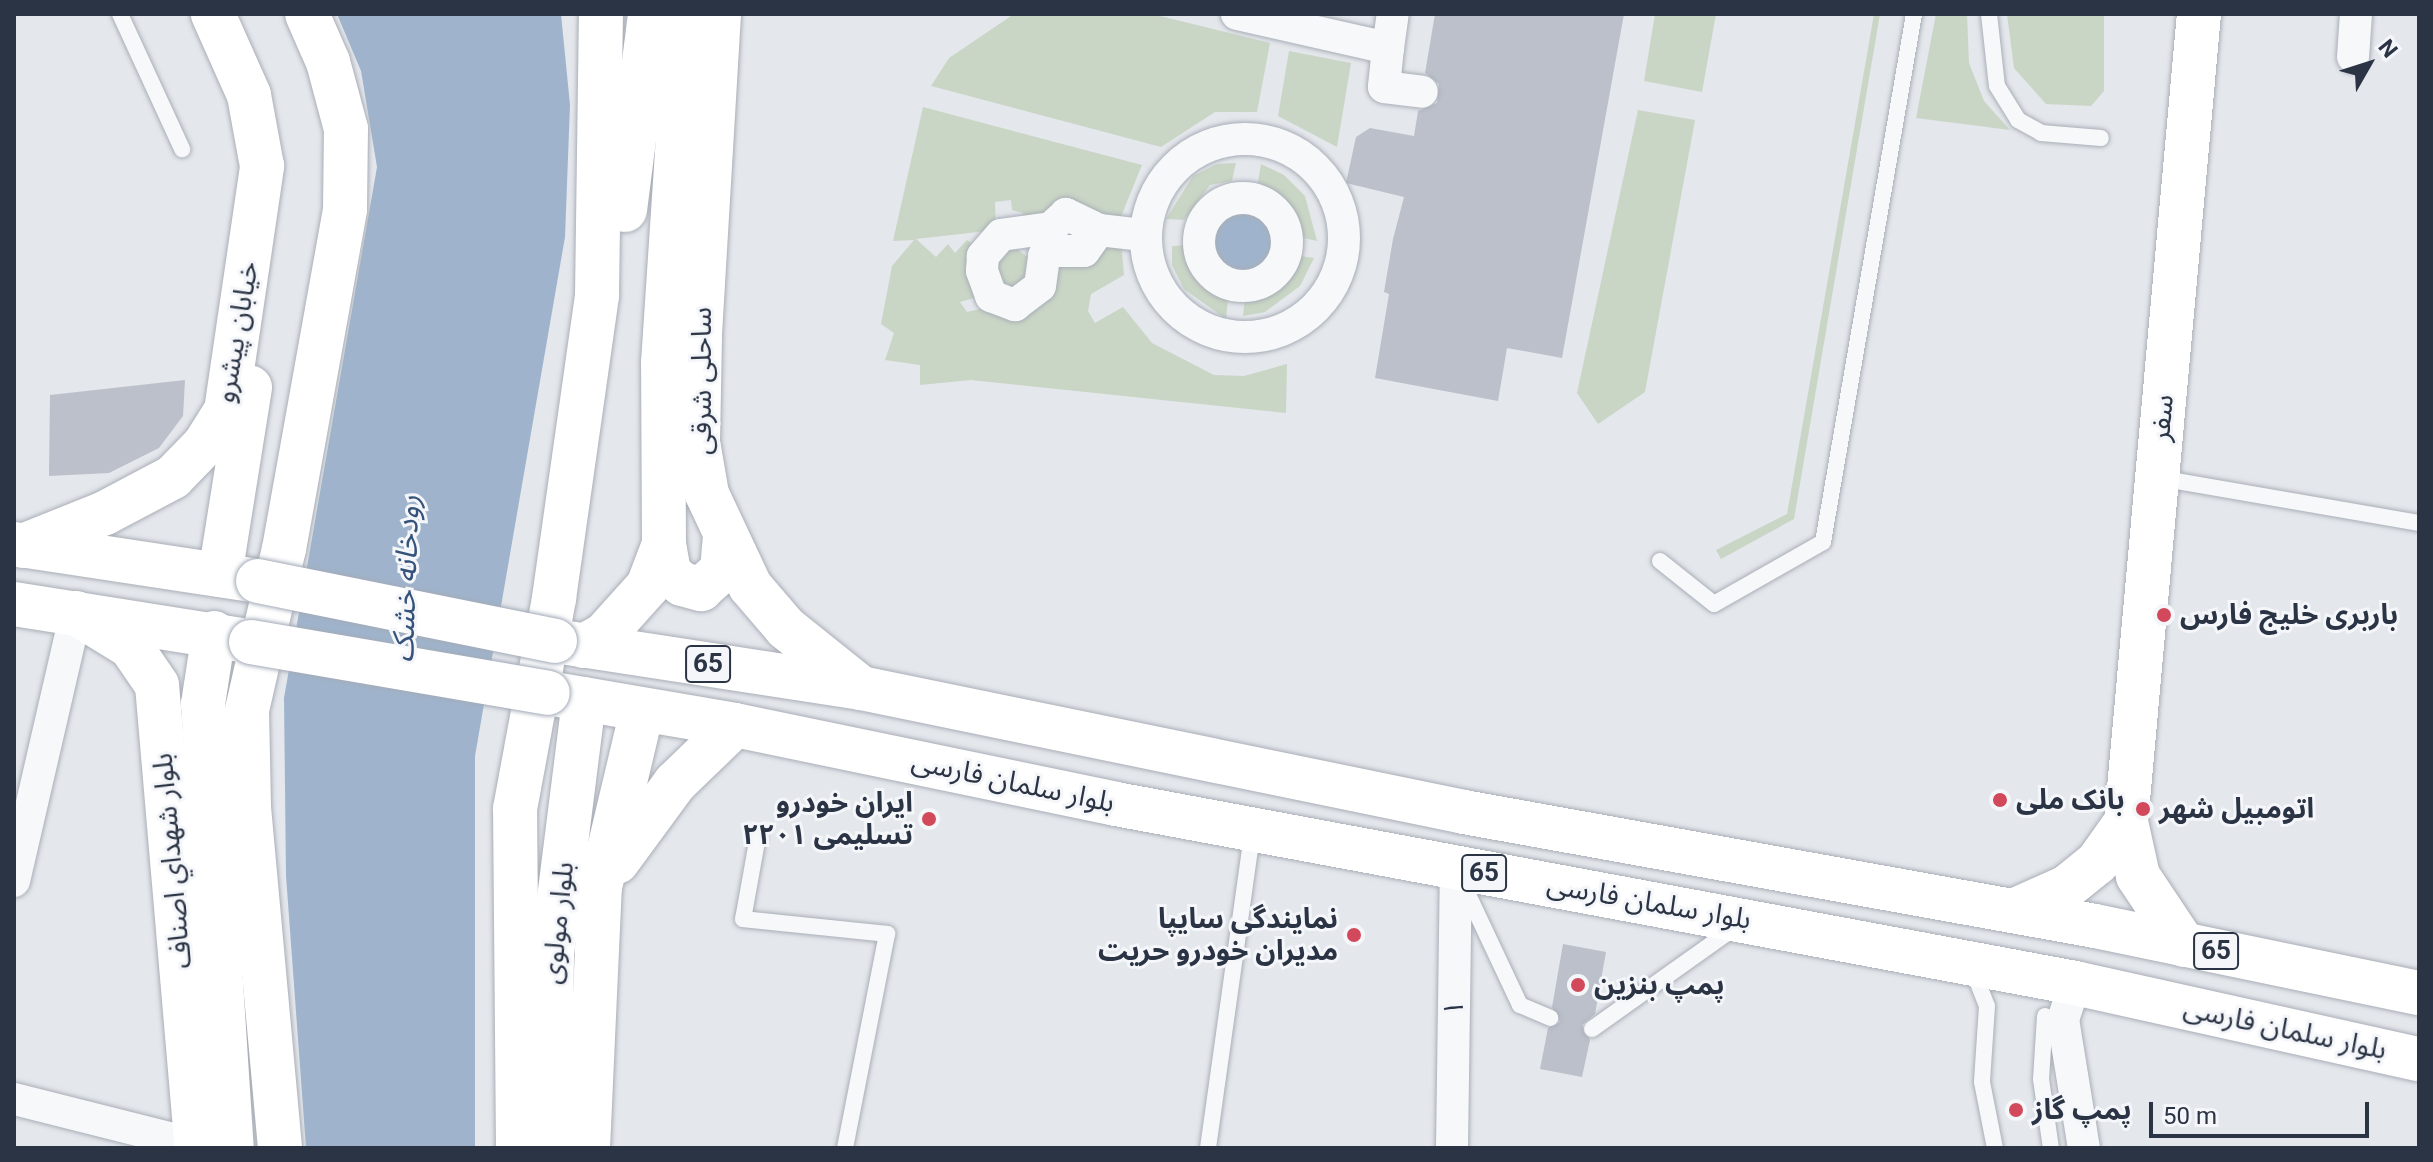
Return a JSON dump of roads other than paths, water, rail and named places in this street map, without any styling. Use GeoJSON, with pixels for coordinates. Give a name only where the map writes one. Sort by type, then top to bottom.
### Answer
{"type":"FeatureCollection","features":[{"type":"Feature","properties":{"kind":"main road","name":"خیابان پیشرو"},"geometry":{"type":"LineString","coordinates":[[19,545],[105,513],[173,477],[205,444],[226,411],[262,166],[249,95],[213,14]]}},
{"type":"Feature","properties":{"kind":"main road","name":"خیابان پیشرو"},"geometry":{"type":"LineString","coordinates":[[228,14],[259,82],[279,179],[239,578]]}},
{"type":"Feature","properties":{"kind":"main road"},"geometry":{"type":"LineString","coordinates":[[280,1148],[249,806],[247,710],[287,535],[345,209],[346,129],[328,62],[307,14]]}},
{"type":"Feature","properties":{"kind":"main road"},"geometry":{"type":"LineString","coordinates":[[518,1148],[515,809],[554,598],[597,296],[601,14]]}},
{"type":"Feature","properties":{"kind":"main road"},"geometry":{"type":"LineString","coordinates":[[597,296],[624,217],[650,14]]}},
{"type":"Feature","properties":{"kind":"main road","name":"ساحلی شرقی"},"geometry":{"type":"LineString","coordinates":[[570,643],[604,635],[648,586],[664,544],[663,363],[686,14]]}},
{"type":"Feature","properties":{"kind":"main road","name":"ساحلی شرقی"},"geometry":{"type":"LineString","coordinates":[[719,14],[698,442],[707,494],[750,586],[786,628],[861,688]]}},
{"type":"Feature","properties":{"kind":"main road","name":"سفر"},"geometry":{"type":"LineString","coordinates":[[2184,945],[2138,876],[2126,822],[2199,14]]}},
{"type":"Feature","properties":{"kind":"main road"},"geometry":{"type":"LineString","coordinates":[[664,544],[669,573],[682,584],[701,589],[722,570],[725,538]]}},
{"type":"Feature","properties":{"kind":"main road","name":"65"},"geometry":{"type":"LineString","coordinates":[[19,545],[239,578],[570,643]]}},
{"type":"Feature","properties":{"kind":"main road","name":"65"},"geometry":{"type":"LineString","coordinates":[[14,604],[232,638],[571,708]]}},
{"type":"Feature","properties":{"kind":"main road","name":"بلوار شهداي اصناف"},"geometry":{"type":"LineString","coordinates":[[76,613],[131,647],[157,685],[215,1147]]}},
{"type":"Feature","properties":{"kind":"main road","name":"بلوار شهداي اصناف"},"geometry":{"type":"LineString","coordinates":[[215,1147],[203,704],[232,638]]}},
{"type":"Feature","properties":{"kind":"main road","name":"بلوار سلمان فارسی"},"geometry":{"type":"LineString","coordinates":[[570,643],[861,688],[1464,812],[2013,911],[2419,993]]}},
{"type":"Feature","properties":{"kind":"main road","name":"بلوار سلمان فارسی"},"geometry":{"type":"LineString","coordinates":[[571,708],[638,727],[735,725],[1252,830],[1971,962],[2419,1059]]}},
{"type":"Feature","properties":{"kind":"main road","name":"بلوار مولوی"},"geometry":{"type":"LineString","coordinates":[[548,1148],[552,954],[571,708]]}},
{"type":"Feature","properties":{"kind":"main road"},"geometry":{"type":"LineString","coordinates":[[600,887],[639,826],[735,725]]}},
{"type":"Feature","properties":{"kind":"main road","name":"بلوار مولوی"},"geometry":{"type":"LineString","coordinates":[[588,1148],[600,887],[638,727]]}},
{"type":"Feature","properties":{"kind":"main road"},"geometry":{"type":"LineString","coordinates":[[2013,911],[2067,887],[2097,863],[2126,822]]}},
{"type":"Feature","properties":{"kind":"street"},"geometry":{"type":"LineString","coordinates":[[1237,14],[1388,48]]}},
{"type":"Feature","properties":{"kind":"street"},"geometry":{"type":"LineString","coordinates":[[1393,14],[1384,87],[1422,92]]}},
{"type":"Feature","properties":{"kind":"street"},"geometry":{"type":"LineString","coordinates":[[2353,57],[2356,14]]}},
{"type":"Feature","properties":{"kind":"street"},"geometry":{"type":"LineString","coordinates":[[1258,138],[1308,160],[1334,188],[1345,243],[1341,267],[1326,298],[1288,330],[1256,339],[1213,334],[1185,319],[1158,289],[1143,235],[1150,203],[1179,164],[1206,144],[1258,138]]}},
{"type":"Feature","properties":{"kind":"street"},"geometry":{"type":"LineString","coordinates":[[1099,230],[1143,235]]}},
{"type":"Feature","properties":{"kind":"street"},"geometry":{"type":"LineString","coordinates":[[18,865],[76,613]]}},
{"type":"Feature","properties":{"kind":"street","name":"۱"},"geometry":{"type":"LineString","coordinates":[[1452,1148],[1456,869]]}},
{"type":"Feature","properties":{"kind":"street"},"geometry":{"type":"LineString","coordinates":[[2075,983],[2063,1019],[2084,1148]]}},
{"type":"Feature","properties":{"kind":"street"},"geometry":{"type":"LineString","coordinates":[[14,1099],[215,1147]]}},
{"type":"Feature","properties":{"kind":"lane"},"geometry":{"type":"LineString","coordinates":[[120,14],[182,149]]}},
{"type":"Feature","properties":{"kind":"lane"},"geometry":{"type":"LineString","coordinates":[[1660,561],[1714,604],[1823,542],[1914,14]]}},
{"type":"Feature","properties":{"kind":"lane"},"geometry":{"type":"LineString","coordinates":[[1989,14],[1997,86],[2018,120],[2041,133],[2101,138]]}},
{"type":"Feature","properties":{"kind":"lane"},"geometry":{"type":"LineString","coordinates":[[2157,478],[2419,523]]}},
{"type":"Feature","properties":{"kind":"lane"},"geometry":{"type":"LineString","coordinates":[[1208,1148],[1252,830]]}},
{"type":"Feature","properties":{"kind":"lane"},"geometry":{"type":"LineString","coordinates":[[758,836],[743,919],[887,934],[845,1148]]}},
{"type":"Feature","properties":{"kind":"lane"},"geometry":{"type":"LineString","coordinates":[[1456,869],[1520,1005],[1550,1018]]}},
{"type":"Feature","properties":{"kind":"lane"},"geometry":{"type":"LineString","coordinates":[[1592,1029],[1746,919]]}},
{"type":"Feature","properties":{"kind":"lane"},"geometry":{"type":"LineString","coordinates":[[1971,962],[1987,1006],[1982,1082],[1995,1148]]}},
{"type":"Feature","properties":{"kind":"lane"},"geometry":{"type":"LineString","coordinates":[[2045,1016],[2041,1079],[2051,1148]]}},
{"type":"Feature","properties":{"kind":"water","name":"رودخانه خشک"},"geometry":{"type":"Polygon","coordinates":[[[337,14],[561,14],[570,105],[565,237],[475,756],[475,1148],[306,1148],[286,876],[284,698],[377,167],[361,71],[337,14]]]}},
{"type":"Feature","properties":{"kind":"water"},"geometry":{"type":"Polygon","coordinates":[[[1243,212],[1255,214],[1264,221],[1271,230],[1271,254],[1264,263],[1255,270],[1243,272],[1231,270],[1222,263],[1215,254],[1213,242],[1215,230],[1222,221],[1231,214],[1243,212]]]}},
{"type":"Feature","properties":{"kind":"place","name":"باربری خلیج فارس"},"geometry":{"type":"Point","coordinates":[2164,615]}},
{"type":"Feature","properties":{"kind":"place","name":"بانک ملی"},"geometry":{"type":"Point","coordinates":[2000,800]}},
{"type":"Feature","properties":{"kind":"place","name":"اتومبیل شهر"},"geometry":{"type":"Point","coordinates":[2143,809]}},
{"type":"Feature","properties":{"kind":"place","name":"ایران خودرو تسلیمی ۲۲۰۱"},"geometry":{"type":"Point","coordinates":[929,819]}},
{"type":"Feature","properties":{"kind":"place","name":"نمایندگی سایپا مدیران خودرو حریت"},"geometry":{"type":"Point","coordinates":[1354,935]}},
{"type":"Feature","properties":{"kind":"place","name":"پمپ بنزین"},"geometry":{"type":"Point","coordinates":[1578,985]}},
{"type":"Feature","properties":{"kind":"place","name":"پمپ گاز"},"geometry":{"type":"Point","coordinates":[2016,1110]}}]}
